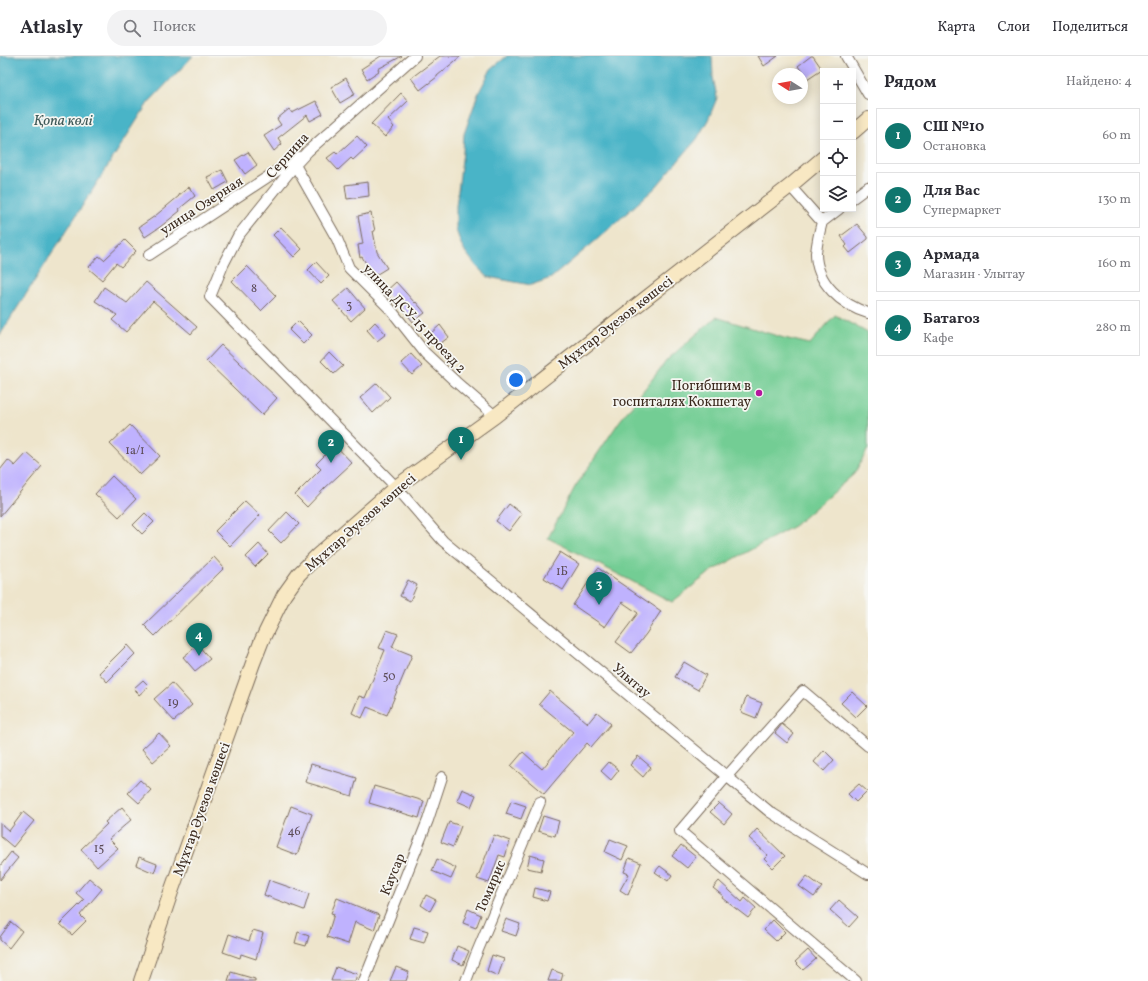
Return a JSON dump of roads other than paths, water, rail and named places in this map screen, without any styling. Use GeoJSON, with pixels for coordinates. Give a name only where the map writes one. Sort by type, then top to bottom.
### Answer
{"type":"FeatureCollection","features":[{"type":"Feature","properties":{"kind":"main road"},"geometry":{"type":"LineString","coordinates":[[856,130],[868,120]]}},
{"type":"Feature","properties":{"kind":"main road","name":"Мұхтар Әуезов көшесі"},"geometry":{"type":"LineString","coordinates":[[141,981],[171,892],[253,663],[262,640],[292,583],[318,555],[396,487],[495,416],[790,186],[820,161]]}},
{"type":"Feature","properties":{"kind":"street","name":"Серпина"},"geometry":{"type":"LineString","coordinates":[[396,487],[210,297],[223,265],[238,236],[295,165],[308,150],[415,56]]}},
{"type":"Feature","properties":{"kind":"street"},"geometry":{"type":"LineString","coordinates":[[846,56],[868,94]]}},
{"type":"Feature","properties":{"kind":"street","name":"улица Озерная"},"geometry":{"type":"LineString","coordinates":[[149,255],[308,150]]}},
{"type":"Feature","properties":{"kind":"street","name":"улица ДСУ-15 проезд 2"},"geometry":{"type":"LineString","coordinates":[[295,165],[337,239],[348,268],[391,310],[425,353],[495,416]]}},
{"type":"Feature","properties":{"kind":"street"},"geometry":{"type":"LineString","coordinates":[[790,186],[822,222]]}},
{"type":"Feature","properties":{"kind":"street"},"geometry":{"type":"LineString","coordinates":[[856,196],[868,187]]}},
{"type":"Feature","properties":{"kind":"street"},"geometry":{"type":"LineString","coordinates":[[835,212],[822,222],[816,254],[818,267],[831,290],[840,299],[851,306],[868,313]]}},
{"type":"Feature","properties":{"kind":"street","name":"Улытау"},"geometry":{"type":"LineString","coordinates":[[396,487],[443,541],[770,812],[868,874]]}},
{"type":"Feature","properties":{"kind":"street"},"geometry":{"type":"LineString","coordinates":[[856,981],[680,831],[803,691],[868,746]]}},
{"type":"Feature","properties":{"kind":"street","name":"Каусар"},"geometry":{"type":"LineString","coordinates":[[364,981],[428,820],[442,777]]}},
{"type":"Feature","properties":{"kind":"street","name":"Томирис"},"geometry":{"type":"LineString","coordinates":[[466,981],[540,802]]}},
{"type":"Feature","properties":{"kind":"water","name":"Қопа көлі"},"geometry":{"type":"Polygon","coordinates":[[[0,56],[193,56],[148,103],[0,335],[0,56]]]}},
{"type":"Feature","properties":{"kind":"water"},"geometry":{"type":"Polygon","coordinates":[[[507,56],[712,56],[713,77],[717,98],[708,120],[697,139],[655,188],[551,278],[531,285],[488,277],[477,267],[463,249],[456,230],[456,206],[464,134],[478,94],[491,69],[507,56]]]}},
{"type":"Feature","properties":{"kind":"place","name":"Погибшим в госпиталях Кокшетау"},"geometry":{"type":"Point","coordinates":[759,393]}},
{"type":"Feature","properties":{"kind":"place","name":"СШ №10"},"geometry":{"type":"Point","coordinates":[461,460]}},
{"type":"Feature","properties":{"kind":"place","name":"Для Вас"},"geometry":{"type":"Point","coordinates":[331,463]}},
{"type":"Feature","properties":{"kind":"place","name":"Армада"},"geometry":{"type":"Point","coordinates":[599,605]}},
{"type":"Feature","properties":{"kind":"place","name":"Батагоз"},"geometry":{"type":"Point","coordinates":[199,656]}}]}
